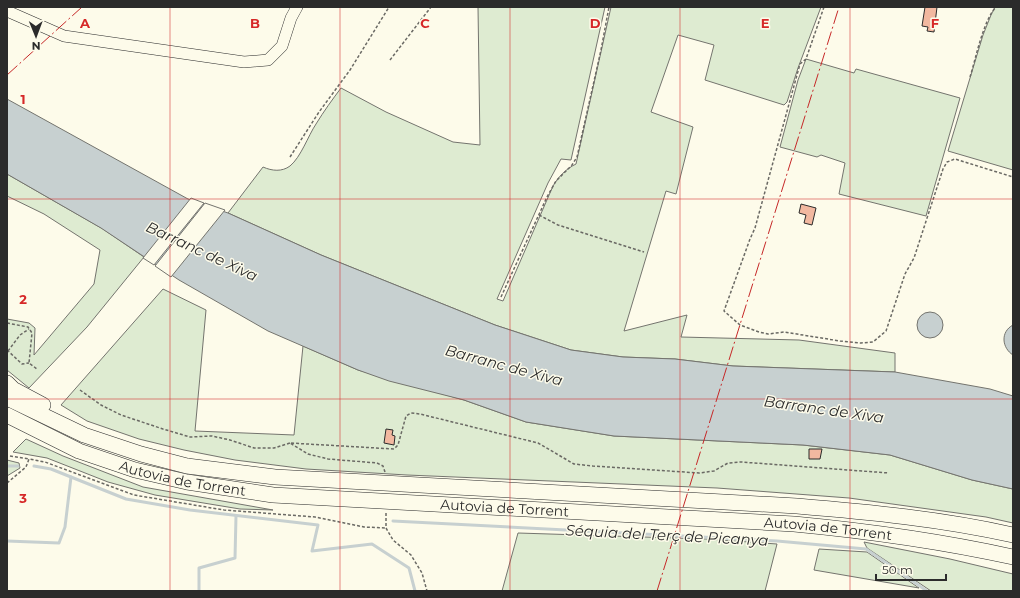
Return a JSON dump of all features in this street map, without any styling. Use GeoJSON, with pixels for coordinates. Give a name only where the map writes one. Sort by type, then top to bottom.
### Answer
{"type":"FeatureCollection","features":[{"type":"Feature","properties":{"kind":"highway"},"geometry":{"type":"LineString","coordinates":[[7,383],[13,389],[85,428],[143,449],[190,461],[275,477]]}},
{"type":"Feature","properties":{"kind":"highway","name":"Autovia de Torrent"},"geometry":{"type":"LineString","coordinates":[[7,398],[84,435],[141,454],[188,466],[275,477],[796,506],[900,516],[1013,535]]}},
{"type":"Feature","properties":{"kind":"highway","name":"Autovia de Torrent"},"geometry":{"type":"LineString","coordinates":[[7,415],[80,451],[136,470],[187,482],[266,493],[794,524],[874,532],[976,549],[1013,557]]}},
{"type":"Feature","properties":{"kind":"lane"},"geometry":{"type":"LineString","coordinates":[[7,12],[64,36],[244,62],[268,60],[282,46],[296,7]]}},
{"type":"Feature","properties":{"kind":"path"},"geometry":{"type":"LineString","coordinates":[[290,157],[319,112],[350,70],[389,7]]}},
{"type":"Feature","properties":{"kind":"path"},"geometry":{"type":"LineString","coordinates":[[390,60],[431,7]]}},
{"type":"Feature","properties":{"kind":"path"},"geometry":{"type":"LineString","coordinates":[[501,296],[547,197],[556,181],[572,165],[577,157],[609,7]]}},
{"type":"Feature","properties":{"kind":"path"},"geometry":{"type":"LineString","coordinates":[[824,7],[806,59],[800,64],[755,228],[724,311],[740,325],[758,332],[768,334],[784,332],[840,341],[861,343],[873,342],[886,330],[905,274],[914,258],[943,169],[947,162],[955,159],[1013,177]]}},
{"type":"Feature","properties":{"kind":"path"},"geometry":{"type":"LineString","coordinates":[[970,78],[986,26],[992,12],[996,7]]}},
{"type":"Feature","properties":{"kind":"path"},"geometry":{"type":"LineString","coordinates":[[539,216],[558,224],[644,252]]}},
{"type":"Feature","properties":{"kind":"path"},"geometry":{"type":"LineString","coordinates":[[7,323],[28,327],[30,329],[32,333],[29,363]]}},
{"type":"Feature","properties":{"kind":"path"},"geometry":{"type":"LineString","coordinates":[[30,329],[20,335],[8,350],[22,364],[29,363],[37,369]]}},
{"type":"Feature","properties":{"kind":"path"},"geometry":{"type":"LineString","coordinates":[[80,390],[101,405],[121,415],[163,430],[190,437],[212,436],[254,448],[274,448],[290,443],[394,448],[398,445],[406,416],[411,413],[538,443],[574,464],[699,473],[714,471],[728,463],[741,462],[889,474]]}},
{"type":"Feature","properties":{"kind":"path"},"geometry":{"type":"LineString","coordinates":[[290,443],[308,454],[328,459],[377,463],[383,466],[385,472]]}},
{"type":"Feature","properties":{"kind":"path"},"geometry":{"type":"LineString","coordinates":[[10,456],[45,462],[134,495],[224,510],[315,517],[364,527],[386,528]]}},
{"type":"Feature","properties":{"kind":"path"},"geometry":{"type":"LineString","coordinates":[[7,483],[26,467],[29,459]]}},
{"type":"Feature","properties":{"kind":"path"},"geometry":{"type":"LineString","coordinates":[[386,513],[386,528],[393,540],[411,555],[422,573],[427,591]]}},
{"type":"Feature","properties":{"kind":"green space"},"geometry":{"type":"Polygon","coordinates":[[[478,7],[605,7],[571,160],[561,159],[548,183],[497,299],[503,301],[553,186],[563,173],[576,164],[611,7],[821,7],[787,102],[784,105],[705,80],[714,45],[678,35],[651,112],[693,127],[676,194],[666,191],[624,331],[687,315],[681,337],[799,340],[895,353],[895,372],[733,366],[675,359],[623,357],[571,350],[495,325],[321,255],[228,213],[263,167],[273,170],[280,170],[287,168],[294,162],[319,119],[341,88],[386,112],[453,142],[480,145],[478,7]]]}},
{"type":"Feature","properties":{"kind":"green space"},"geometry":{"type":"Polygon","coordinates":[[[995,7],[1013,7],[1013,170],[948,151],[983,35],[995,7]]]}},
{"type":"Feature","properties":{"kind":"green space"},"geometry":{"type":"Polygon","coordinates":[[[806,59],[854,73],[856,69],[960,98],[926,216],[839,194],[845,163],[821,155],[817,157],[780,147],[798,80],[806,59]]]}},
{"type":"Feature","properties":{"kind":"green space"},"geometry":{"type":"Polygon","coordinates":[[[7,174],[103,229],[144,257],[87,327],[29,388],[7,370],[7,319],[29,323],[35,328],[34,355],[94,284],[100,250],[44,214],[7,196],[7,174]]]}},
{"type":"Feature","properties":{"kind":"green space"},"geometry":{"type":"Polygon","coordinates":[[[163,289],[206,310],[195,431],[294,435],[303,346],[358,370],[464,400],[526,422],[614,436],[803,445],[890,455],[972,480],[1013,489],[1013,523],[986,517],[849,498],[717,488],[407,475],[306,469],[235,460],[139,439],[87,421],[61,405],[163,289]]]}},
{"type":"Feature","properties":{"kind":"green space"},"geometry":{"type":"Polygon","coordinates":[[[26,439],[63,456],[143,487],[273,510],[240,509],[155,495],[108,482],[47,458],[13,452],[26,439]]]}},
{"type":"Feature","properties":{"kind":"green space"},"geometry":{"type":"Polygon","coordinates":[[[7,460],[19,463],[20,468],[7,476],[7,460]]]}},
{"type":"Feature","properties":{"kind":"green space"},"geometry":{"type":"Polygon","coordinates":[[[518,533],[707,539],[777,544],[765,591],[502,591],[518,533]]]}},
{"type":"Feature","properties":{"kind":"green space"},"geometry":{"type":"Polygon","coordinates":[[[864,542],[950,559],[1013,574],[1013,591],[931,591],[867,548],[864,542]]]}},
{"type":"Feature","properties":{"kind":"green space"},"geometry":{"type":"Polygon","coordinates":[[[819,549],[867,552],[919,588],[814,570],[819,549]]]}},
{"type":"Feature","properties":{"kind":"water","name":"Barranc de Xiva"},"geometry":{"type":"Polygon","coordinates":[[[7,99],[188,199],[228,213],[321,255],[495,325],[571,350],[623,357],[675,359],[733,366],[895,372],[990,389],[1013,396],[1013,489],[972,480],[890,455],[803,445],[614,436],[526,422],[464,400],[389,381],[358,370],[268,331],[179,280],[101,228],[7,174],[7,99]]]}},
{"type":"Feature","properties":{"kind":"water"},"geometry":{"type":"Polygon","coordinates":[[[930,312],[939,316],[943,325],[939,334],[930,338],[921,334],[917,325],[921,316],[930,312]]]}},
{"type":"Feature","properties":{"kind":"water"},"geometry":{"type":"Polygon","coordinates":[[[1013,325],[1013,355],[1009,352],[1005,344],[1004,336],[1013,325]]]}},
{"type":"Feature","properties":{"kind":"pier"},"geometry":{"type":"Polygon","coordinates":[[[191,198],[204,203],[154,265],[143,258],[191,198]]]}},
{"type":"Feature","properties":{"kind":"pier"},"geometry":{"type":"Polygon","coordinates":[[[205,203],[225,210],[171,277],[155,266],[205,203]]]}},
{"type":"Feature","properties":{"kind":"building"},"geometry":{"type":"Polygon","coordinates":[[[925,7],[937,7],[934,32],[927,31],[928,27],[922,26],[925,7]]]}},
{"type":"Feature","properties":{"kind":"building"},"geometry":{"type":"Polygon","coordinates":[[[801,204],[816,208],[812,225],[804,223],[806,215],[799,213],[801,204]]]}},
{"type":"Feature","properties":{"kind":"building"},"geometry":{"type":"Polygon","coordinates":[[[386,429],[393,430],[392,435],[395,436],[394,445],[384,443],[386,429]]]}},
{"type":"Feature","properties":{"kind":"building"},"geometry":{"type":"Polygon","coordinates":[[[809,449],[822,449],[820,459],[809,459],[809,449]]]}},
{"type":"Feature","properties":{"kind":"waterway","name":"Séquia del Terç de Picanya"},"geometry":{"type":"LineString","coordinates":[[7,466],[18,466]]}},
{"type":"Feature","properties":{"kind":"waterway","name":"Séquia del Terç de Picanya"},"geometry":{"type":"LineString","coordinates":[[34,466],[51,469],[126,499],[190,510],[318,525],[312,551],[372,544],[409,568],[415,591]]}},
{"type":"Feature","properties":{"kind":"waterway"},"geometry":{"type":"LineString","coordinates":[[7,541],[59,543],[65,527],[71,477]]}},
{"type":"Feature","properties":{"kind":"waterway"},"geometry":{"type":"LineString","coordinates":[[199,591],[199,568],[235,558],[236,516]]}},
{"type":"Feature","properties":{"kind":"waterway","name":"Séquia del Terç de Picanya"},"geometry":{"type":"LineString","coordinates":[[393,521],[777,541],[866,549],[927,591]]}},
{"type":"Feature","properties":{"kind":"power"},"geometry":{"type":"LineString","coordinates":[[7,75],[82,7]]}},
{"type":"Feature","properties":{"kind":"power"},"geometry":{"type":"LineString","coordinates":[[657,591],[839,7]]}}]}
